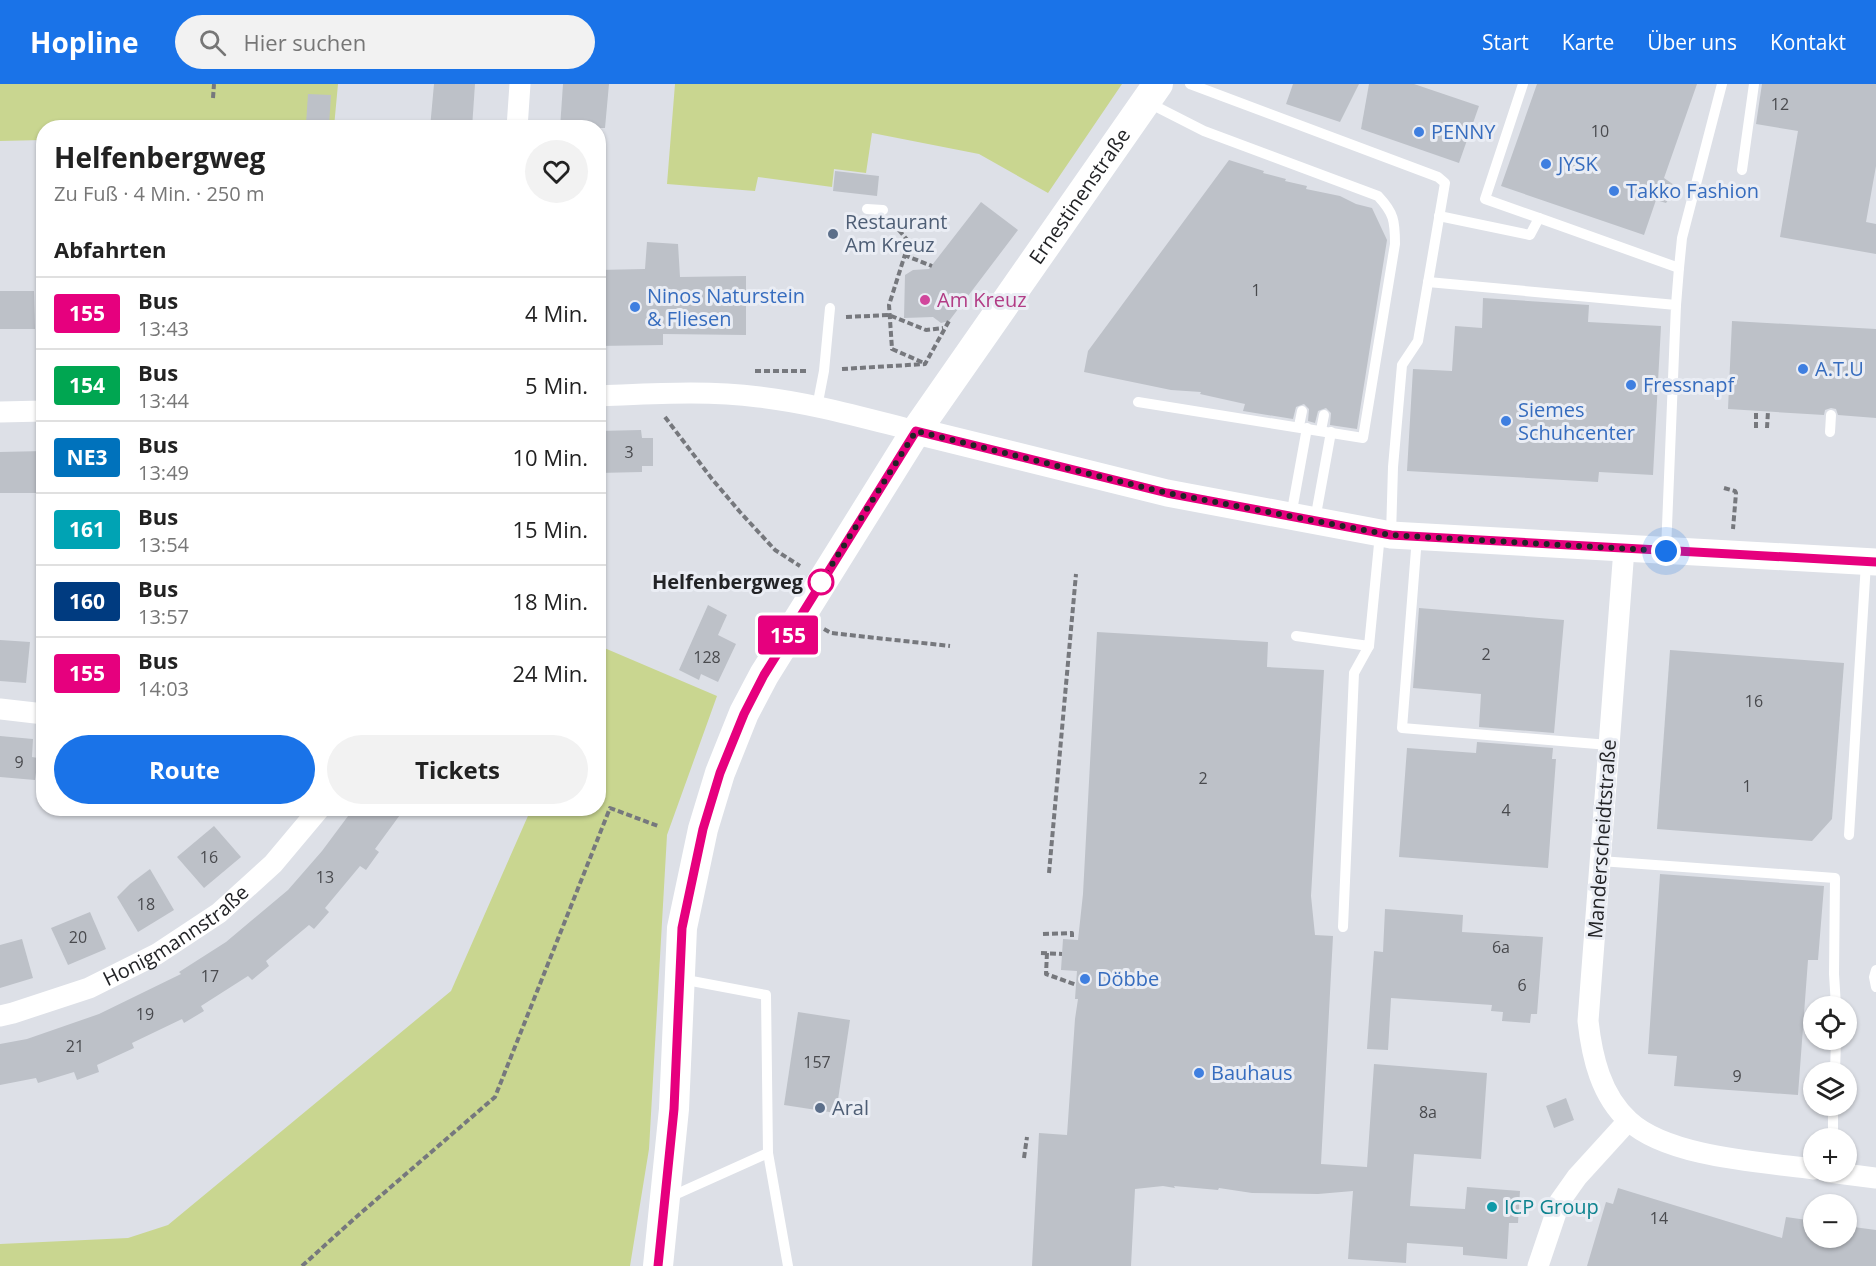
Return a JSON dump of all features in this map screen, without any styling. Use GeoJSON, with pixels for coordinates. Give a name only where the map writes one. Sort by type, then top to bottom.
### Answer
{"type":"FeatureCollection","features":[{"type":"Feature","properties":{"kind":"main road","name":"Ernestinenstraße"},"geometry":{"type":"LineString","coordinates":[[658,1266],[674,1109],[682,928],[703,829],[720,773],[744,714],[822,580],[916,431],[1152,93]]}},
{"type":"Feature","properties":{"kind":"street"},"geometry":{"type":"LineString","coordinates":[[518,120],[520,84]]}},
{"type":"Feature","properties":{"kind":"street"},"geometry":{"type":"LineString","coordinates":[[606,396],[750,396],[817,407],[1167,493],[1396,535],[1871,562]]}},
{"type":"Feature","properties":{"kind":"street"},"geometry":{"type":"LineString","coordinates":[[0,412],[36,411]]}},
{"type":"Feature","properties":{"kind":"street","name":"Manderscheidtstraße"},"geometry":{"type":"LineString","coordinates":[[1624,549],[1588,1021],[1591,1048],[1599,1074],[1611,1098],[1628,1120],[1648,1136],[1701,1153],[1803,1167]]}},
{"type":"Feature","properties":{"kind":"street"},"geometry":{"type":"LineString","coordinates":[[0,710],[36,713]]}},
{"type":"Feature","properties":{"kind":"street","name":"Honigmannstraße"},"geometry":{"type":"LineString","coordinates":[[0,1016],[89,988],[157,954],[219,913],[273,864],[313,816]]}},
{"type":"Feature","properties":{"kind":"street"},"geometry":{"type":"LineString","coordinates":[[1538,1266],[1560,1201],[1577,1177],[1628,1120]]}},
{"type":"Feature","properties":{"kind":"street"},"geometry":{"type":"LineString","coordinates":[[1857,1175],[1876,1178]]}},
{"type":"Feature","properties":{"kind":"lane"},"geometry":{"type":"LineString","coordinates":[[1190,84],[1438,177],[1445,183],[1418,341],[1402,365],[1393,467],[1402,728],[1609,745]]}},
{"type":"Feature","properties":{"kind":"lane"},"geometry":{"type":"LineString","coordinates":[[1523,84],[1485,199],[1679,268]]}},
{"type":"Feature","properties":{"kind":"lane"},"geometry":{"type":"LineString","coordinates":[[1666,551],[1676,305],[1682,238],[1722,84]]}},
{"type":"Feature","properties":{"kind":"lane"},"geometry":{"type":"LineString","coordinates":[[1742,170],[1754,84]]}},
{"type":"Feature","properties":{"kind":"lane"},"geometry":{"type":"LineString","coordinates":[[1138,402],[1363,438],[1395,244],[1395,222],[1389,207],[1378,196],[1204,131],[1152,93]]}},
{"type":"Feature","properties":{"kind":"lane"},"geometry":{"type":"LineString","coordinates":[[867,209],[883,210]]}},
{"type":"Feature","properties":{"kind":"lane"},"geometry":{"type":"LineString","coordinates":[[1439,216],[1530,235],[1539,218]]}},
{"type":"Feature","properties":{"kind":"lane"},"geometry":{"type":"LineString","coordinates":[[1428,282],[1676,305]]}},
{"type":"Feature","properties":{"kind":"lane"},"geometry":{"type":"LineString","coordinates":[[817,407],[824,371],[829,313]]}},
{"type":"Feature","properties":{"kind":"lane"},"geometry":{"type":"LineString","coordinates":[[1302,411],[1303,518]]}},
{"type":"Feature","properties":{"kind":"lane"},"geometry":{"type":"LineString","coordinates":[[1303,518],[1326,431],[1324,415]]}},
{"type":"Feature","properties":{"kind":"lane"},"geometry":{"type":"LineString","coordinates":[[1830,432],[1831,415]]}},
{"type":"Feature","properties":{"kind":"lane"},"geometry":{"type":"LineString","coordinates":[[1343,927],[1354,673],[1369,646],[1396,535]]}},
{"type":"Feature","properties":{"kind":"lane"},"geometry":{"type":"LineString","coordinates":[[1849,835],[1871,562]]}},
{"type":"Feature","properties":{"kind":"lane"},"geometry":{"type":"LineString","coordinates":[[1296,636],[1369,646]]}},
{"type":"Feature","properties":{"kind":"lane"},"geometry":{"type":"LineString","coordinates":[[1600,861],[1835,878],[1835,996]]}},
{"type":"Feature","properties":{"kind":"lane"},"geometry":{"type":"LineString","coordinates":[[1876,970],[1874,977],[1876,987]]}},
{"type":"Feature","properties":{"kind":"lane"},"geometry":{"type":"LineString","coordinates":[[680,979],[766,995],[768,1153],[788,1266]]}},
{"type":"Feature","properties":{"kind":"lane"},"geometry":{"type":"LineString","coordinates":[[664,1200],[768,1153]]}},
{"type":"Feature","properties":{"kind":"path"},"geometry":{"type":"LineString","coordinates":[[213,98],[214,84]]}},
{"type":"Feature","properties":{"kind":"path"},"geometry":{"type":"LineString","coordinates":[[883,210],[909,242],[889,305],[892,349],[953,376]]}},
{"type":"Feature","properties":{"kind":"path"},"geometry":{"type":"LineString","coordinates":[[904,255],[932,266]]}},
{"type":"Feature","properties":{"kind":"path"},"geometry":{"type":"LineString","coordinates":[[829,313],[889,315],[926,330],[944,328]]}},
{"type":"Feature","properties":{"kind":"path"},"geometry":{"type":"LineString","coordinates":[[925,364],[948,321]]}},
{"type":"Feature","properties":{"kind":"path"},"geometry":{"type":"LineString","coordinates":[[753,371],[824,371],[925,364]]}},
{"type":"Feature","properties":{"kind":"path"},"geometry":{"type":"LineString","coordinates":[[648,394],[711,479],[740,512],[775,549],[822,580]]}},
{"type":"Feature","properties":{"kind":"path"},"geometry":{"type":"LineString","coordinates":[[1756,411],[1756,428]]}},
{"type":"Feature","properties":{"kind":"path"},"geometry":{"type":"LineString","coordinates":[[1767,428],[1768,411]]}},
{"type":"Feature","properties":{"kind":"path"},"geometry":{"type":"LineString","coordinates":[[1724,488],[1736,493],[1732,554]]}},
{"type":"Feature","properties":{"kind":"path"},"geometry":{"type":"LineString","coordinates":[[1049,873],[1077,574]]}},
{"type":"Feature","properties":{"kind":"path"},"geometry":{"type":"LineString","coordinates":[[801,615],[831,633],[950,646]]}},
{"type":"Feature","properties":{"kind":"path"},"geometry":{"type":"LineString","coordinates":[[302,1266],[495,1097],[610,808],[658,826]]}},
{"type":"Feature","properties":{"kind":"path"},"geometry":{"type":"LineString","coordinates":[[1043,933],[1072,933],[1072,939]]}},
{"type":"Feature","properties":{"kind":"path"},"geometry":{"type":"LineString","coordinates":[[1041,953],[1062,954]]}},
{"type":"Feature","properties":{"kind":"path"},"geometry":{"type":"LineString","coordinates":[[1047,953],[1046,974],[1077,985]]}},
{"type":"Feature","properties":{"kind":"path"},"geometry":{"type":"LineString","coordinates":[[1024,1158],[1027,1137]]}},
{"type":"Feature","properties":{"kind":"green space"},"geometry":{"type":"Polygon","coordinates":[[[0,84],[338,84],[335,120],[36,120],[36,140],[0,141],[0,84]]]}},
{"type":"Feature","properties":{"kind":"green space"},"geometry":{"type":"Polygon","coordinates":[[[675,84],[1122,84],[1048,193],[979,154],[872,133],[866,173],[834,169],[832,187],[758,177],[755,191],[667,184],[675,84]]]}},
{"type":"Feature","properties":{"kind":"green space"},"geometry":{"type":"Polygon","coordinates":[[[606,649],[717,696],[667,835],[649,1149],[630,1266],[0,1266],[0,1244],[128,1238],[168,1225],[451,991],[528,816],[606,816],[606,649]]]}},
{"type":"Feature","properties":{"kind":"building"},"geometry":{"type":"Polygon","coordinates":[[[434,84],[475,84],[473,120],[431,120],[434,84]]]}},
{"type":"Feature","properties":{"kind":"building"},"geometry":{"type":"Polygon","coordinates":[[[563,84],[609,84],[606,120],[561,120],[563,84]]]}},
{"type":"Feature","properties":{"kind":"building"},"geometry":{"type":"Polygon","coordinates":[[[1293,84],[1359,84],[1340,122],[1286,104],[1293,84]]]}},
{"type":"Feature","properties":{"kind":"building","name":"PENNY"},"geometry":{"type":"Polygon","coordinates":[[[1369,84],[1414,84],[1479,106],[1459,163],[1361,129],[1369,84]]]}},
{"type":"Feature","properties":{"kind":"building"},"geometry":{"type":"Polygon","coordinates":[[[1537,84],[1697,84],[1664,178],[1677,187],[1666,203],[1656,200],[1644,235],[1501,186],[1537,84]]]}},
{"type":"Feature","properties":{"kind":"building"},"geometry":{"type":"Polygon","coordinates":[[[1762,84],[1876,84],[1876,166],[1866,222],[1876,224],[1876,254],[1780,237],[1798,131],[1756,124],[1762,84]]]}},
{"type":"Feature","properties":{"kind":"building"},"geometry":{"type":"Polygon","coordinates":[[[308,94],[331,95],[329,120],[306,120],[308,94]]]}},
{"type":"Feature","properties":{"kind":"building"},"geometry":{"type":"Polygon","coordinates":[[[1229,160],[1286,179],[1285,181],[1307,186],[1306,189],[1340,196],[1356,204],[1372,208],[1387,240],[1357,429],[1330,425],[1331,413],[1326,408],[1318,411],[1315,423],[1308,421],[1309,409],[1304,404],[1296,407],[1293,419],[1243,411],[1245,404],[1200,394],[1201,392],[1171,390],[1084,372],[1088,351],[1229,160]]]}},
{"type":"Feature","properties":{"kind":"building"},"geometry":{"type":"Polygon","coordinates":[[[835,171],[879,176],[877,196],[833,191],[835,171]]]}},
{"type":"Feature","properties":{"kind":"building"},"geometry":{"type":"Polygon","coordinates":[[[981,202],[1018,230],[949,321],[941,323],[933,317],[904,318],[905,275],[913,270],[929,269],[981,202]]]}},
{"type":"Feature","properties":{"kind":"building"},"geometry":{"type":"Polygon","coordinates":[[[647,242],[678,244],[680,277],[746,276],[746,335],[663,334],[663,345],[606,346],[606,270],[645,269],[647,242]]]}},
{"type":"Feature","properties":{"kind":"building"},"geometry":{"type":"Polygon","coordinates":[[[0,291],[34,291],[35,329],[0,329],[0,291]]]}},
{"type":"Feature","properties":{"kind":"building","name":"Siemes Schuhcenter"},"geometry":{"type":"Polygon","coordinates":[[[1483,298],[1589,305],[1588,322],[1661,326],[1653,475],[1599,472],[1598,482],[1407,471],[1413,369],[1452,371],[1455,326],[1482,328],[1483,298]]]}},
{"type":"Feature","properties":{"kind":"building","name":"A.T.U"},"geometry":{"type":"Polygon","coordinates":[[[1732,321],[1876,329],[1876,418],[1838,415],[1836,409],[1831,408],[1825,410],[1824,415],[1728,409],[1732,321]]]}},
{"type":"Feature","properties":{"kind":"building"},"geometry":{"type":"Polygon","coordinates":[[[641,430],[642,438],[653,438],[653,466],[642,466],[642,472],[606,473],[606,431],[641,430]]]}},
{"type":"Feature","properties":{"kind":"building"},"geometry":{"type":"Polygon","coordinates":[[[36,451],[36,493],[0,493],[0,452],[36,451]]]}},
{"type":"Feature","properties":{"kind":"building"},"geometry":{"type":"Polygon","coordinates":[[[708,605],[727,615],[718,635],[736,644],[718,682],[701,674],[699,680],[679,670],[708,605]]]}},
{"type":"Feature","properties":{"kind":"building"},"geometry":{"type":"Polygon","coordinates":[[[1419,608],[1564,620],[1554,733],[1479,727],[1481,694],[1413,688],[1419,608]]]}},
{"type":"Feature","properties":{"kind":"building"},"geometry":{"type":"Polygon","coordinates":[[[1097,632],[1268,642],[1267,667],[1324,670],[1311,896],[1315,935],[1333,936],[1321,1164],[1367,1167],[1374,1064],[1487,1073],[1481,1159],[1414,1154],[1410,1206],[1465,1209],[1467,1187],[1520,1191],[1518,1223],[1509,1223],[1507,1259],[1463,1255],[1463,1247],[1407,1243],[1406,1263],[1348,1259],[1353,1191],[1318,1194],[1252,1193],[1219,1188],[1218,1190],[1163,1186],[1135,1189],[1131,1266],[1032,1266],[1039,1133],[1067,1135],[1078,999],[1075,999],[1077,971],[1061,970],[1063,939],[1078,940],[1083,894],[1097,632]]]}},
{"type":"Feature","properties":{"kind":"building"},"geometry":{"type":"Polygon","coordinates":[[[0,640],[30,642],[26,683],[0,681],[0,640]]]}},
{"type":"Feature","properties":{"kind":"building"},"geometry":{"type":"Polygon","coordinates":[[[1670,650],[1844,663],[1832,819],[1812,841],[1657,829],[1670,650]]]}},
{"type":"Feature","properties":{"kind":"building"},"geometry":{"type":"Polygon","coordinates":[[[0,736],[33,739],[32,757],[36,758],[35,780],[0,777],[0,736]]]}},
{"type":"Feature","properties":{"kind":"building"},"geometry":{"type":"Polygon","coordinates":[[[1477,742],[1553,748],[1552,759],[1556,759],[1548,868],[1399,857],[1407,748],[1476,753],[1477,742]]]}},
{"type":"Feature","properties":{"kind":"building"},"geometry":{"type":"Polygon","coordinates":[[[348,816],[399,816],[375,849],[379,852],[366,870],[360,866],[325,908],[329,912],[314,929],[309,925],[266,961],[269,966],[252,980],[248,976],[201,1006],[204,1011],[184,1023],[182,1019],[132,1043],[134,1048],[97,1065],[99,1072],[77,1080],[74,1072],[38,1083],[36,1078],[0,1085],[0,1044],[27,1039],[99,1014],[181,974],[179,972],[226,942],[288,890],[322,851],[348,816]]]}},
{"type":"Feature","properties":{"kind":"building"},"geometry":{"type":"Polygon","coordinates":[[[214,826],[241,857],[204,888],[177,857],[214,826]]]}},
{"type":"Feature","properties":{"kind":"building"},"geometry":{"type":"Polygon","coordinates":[[[150,869],[174,910],[138,932],[117,897],[150,869]]]}},
{"type":"Feature","properties":{"kind":"building"},"geometry":{"type":"Polygon","coordinates":[[[1660,874],[1824,886],[1818,960],[1808,960],[1805,996],[1803,996],[1798,1095],[1674,1086],[1677,1056],[1648,1054],[1660,874]]]}},
{"type":"Feature","properties":{"kind":"building"},"geometry":{"type":"Polygon","coordinates":[[[1385,909],[1463,915],[1462,932],[1543,937],[1537,1014],[1531,1014],[1530,1023],[1502,1021],[1503,1012],[1491,1011],[1492,1005],[1391,998],[1388,1050],[1367,1049],[1374,951],[1383,952],[1385,909]]]}},
{"type":"Feature","properties":{"kind":"building"},"geometry":{"type":"Polygon","coordinates":[[[90,912],[106,949],[68,965],[51,928],[90,912]]]}},
{"type":"Feature","properties":{"kind":"building"},"geometry":{"type":"Polygon","coordinates":[[[22,939],[33,978],[0,988],[0,945],[22,939]]]}},
{"type":"Feature","properties":{"kind":"building"},"geometry":{"type":"Polygon","coordinates":[[[798,1012],[850,1020],[836,1113],[784,1105],[798,1012]]]}},
{"type":"Feature","properties":{"kind":"building"},"geometry":{"type":"Polygon","coordinates":[[[1566,1098],[1574,1120],[1554,1128],[1546,1106],[1566,1098]]]}},
{"type":"Feature","properties":{"kind":"building"},"geometry":{"type":"Polygon","coordinates":[[[1618,1188],[1782,1238],[1786,1217],[1803,1219],[1803,1248],[1857,1248],[1857,1227],[1876,1230],[1876,1266],[1587,1266],[1606,1202],[1613,1204],[1618,1188]]]}},
{"type":"Feature","properties":{"kind":"bus line","name":"155"},"geometry":{"type":"LineString","coordinates":[[658,1266],[674,1109],[682,928],[703,829],[720,773],[744,714],[764,675],[916,431],[1167,493],[1391,535],[1876,562]]}},
{"type":"Feature","properties":{"kind":"place","name":"PENNY"},"geometry":{"type":"Point","coordinates":[1419,132]}},
{"type":"Feature","properties":{"kind":"place","name":"JYSK"},"geometry":{"type":"Point","coordinates":[1546,164]}},
{"type":"Feature","properties":{"kind":"place","name":"Takko Fashion"},"geometry":{"type":"Point","coordinates":[1614,191]}},
{"type":"Feature","properties":{"kind":"place","name":"Restaurant Am Kreuz"},"geometry":{"type":"Point","coordinates":[833,234]}},
{"type":"Feature","properties":{"kind":"place","name":"Am Kreuz"},"geometry":{"type":"Point","coordinates":[925,300]}},
{"type":"Feature","properties":{"kind":"place","name":"Ninos Naturstein & Fliesen"},"geometry":{"type":"Point","coordinates":[635,307]}},
{"type":"Feature","properties":{"kind":"place","name":"A.T.U"},"geometry":{"type":"Point","coordinates":[1803,369]}},
{"type":"Feature","properties":{"kind":"place","name":"Fressnapf"},"geometry":{"type":"Point","coordinates":[1631,385]}},
{"type":"Feature","properties":{"kind":"place","name":"Siemes Schuhcenter"},"geometry":{"type":"Point","coordinates":[1506,421]}},
{"type":"Feature","properties":{"kind":"place","name":"Helfenbergweg"},"geometry":{"type":"Point","coordinates":[821,582]}},
{"type":"Feature","properties":{"kind":"place","name":"Döbbe"},"geometry":{"type":"Point","coordinates":[1085,979]}},
{"type":"Feature","properties":{"kind":"place","name":"Bauhaus"},"geometry":{"type":"Point","coordinates":[1199,1073]}},
{"type":"Feature","properties":{"kind":"place","name":"Aral"},"geometry":{"type":"Point","coordinates":[820,1108]}},
{"type":"Feature","properties":{"kind":"place","name":"ICP Group"},"geometry":{"type":"Point","coordinates":[1492,1207]}},
{"type":"Feature","properties":{"kind":"route"},"geometry":{"type":"LineString","coordinates":[[821,582],[916,431],[1167,493],[1391,535],[1666,551]]}}]}
